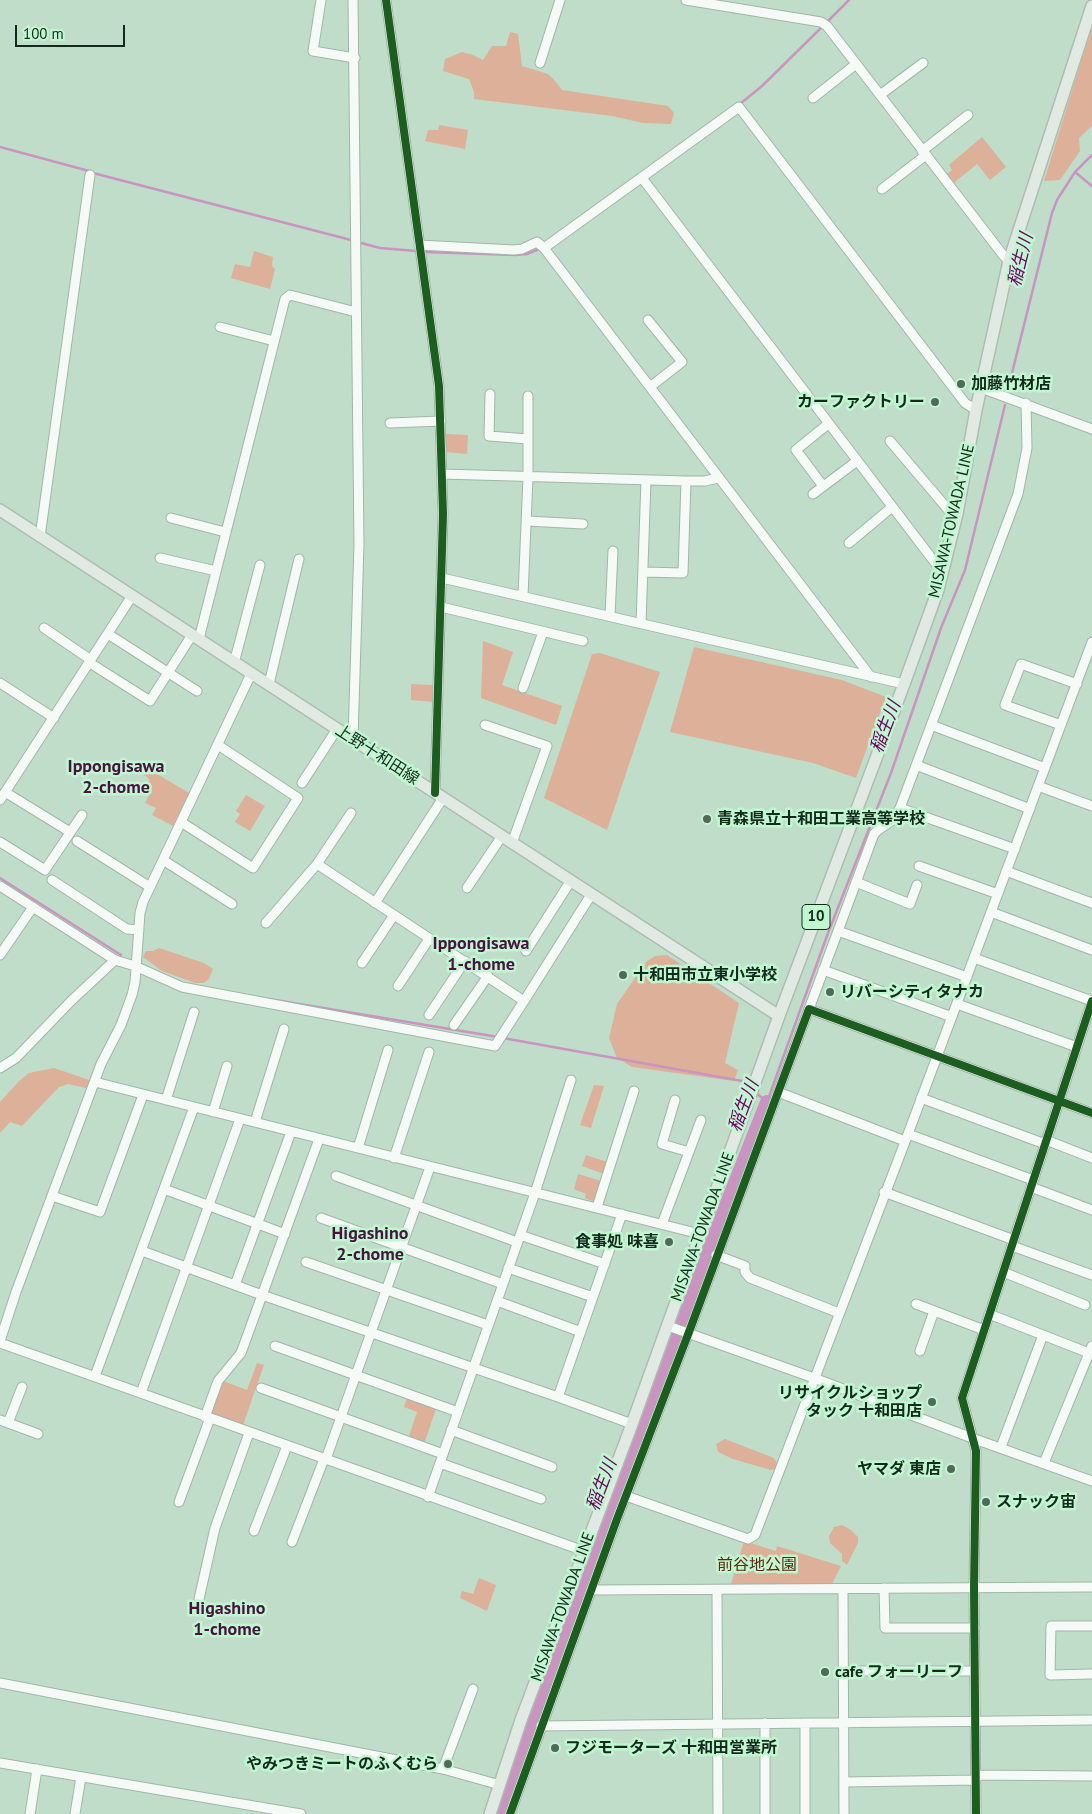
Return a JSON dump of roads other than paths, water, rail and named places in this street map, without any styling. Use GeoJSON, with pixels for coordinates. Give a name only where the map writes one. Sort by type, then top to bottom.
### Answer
{"type":"FeatureCollection","features":[{"type":"Feature","properties":{"kind":"main road","name":"MISAWA-TOWADA LINE"},"geometry":{"type":"LineString","coordinates":[[490,1814],[521,1720],[584,1551],[632,1424],[672,1327],[700,1234],[779,1016],[904,684],[944,568],[957,514],[976,410],[1009,261],[1092,6]]}},
{"type":"Feature","properties":{"kind":"main road","name":"上野十和田線"},"geometry":{"type":"LineString","coordinates":[[1,513],[779,1016]]}},
{"type":"Feature","properties":{"kind":"street"},"geometry":{"type":"LineString","coordinates":[[321,0],[313,51],[355,58]]}},
{"type":"Feature","properties":{"kind":"street"},"geometry":{"type":"LineString","coordinates":[[353,0],[359,544],[353,739]]}},
{"type":"Feature","properties":{"kind":"street"},"geometry":{"type":"LineString","coordinates":[[375,903],[439,796],[442,578],[442,474],[439,386],[386,0]]}},
{"type":"Feature","properties":{"kind":"street"},"geometry":{"type":"LineString","coordinates":[[540,63],[560,0]]}},
{"type":"Feature","properties":{"kind":"street"},"geometry":{"type":"LineString","coordinates":[[686,0],[821,22],[827,26],[1009,261]]}},
{"type":"Feature","properties":{"kind":"street"},"geometry":{"type":"LineString","coordinates":[[880,95],[923,62]]}},
{"type":"Feature","properties":{"kind":"street"},"geometry":{"type":"LineString","coordinates":[[813,98],[856,64]]}},
{"type":"Feature","properties":{"kind":"street"},"geometry":{"type":"LineString","coordinates":[[544,248],[739,108],[965,403],[976,410]]}},
{"type":"Feature","properties":{"kind":"street"},"geometry":{"type":"LineString","coordinates":[[882,189],[968,115]]}},
{"type":"Feature","properties":{"kind":"street"},"geometry":{"type":"LineString","coordinates":[[40,537],[90,175]]}},
{"type":"Feature","properties":{"kind":"street"},"geometry":{"type":"LineString","coordinates":[[642,178],[936,564],[944,568]]}},
{"type":"Feature","properties":{"kind":"street"},"geometry":{"type":"LineString","coordinates":[[419,246],[514,250],[522,249],[537,242],[544,248],[871,677]]}},
{"type":"Feature","properties":{"kind":"street"},"geometry":{"type":"LineString","coordinates":[[44,628],[150,701],[167,673],[195,637],[216,571],[286,296],[290,295],[356,312]]}},
{"type":"Feature","properties":{"kind":"street"},"geometry":{"type":"LineString","coordinates":[[648,320],[682,362],[650,387]]}},
{"type":"Feature","properties":{"kind":"street"},"geometry":{"type":"LineString","coordinates":[[220,327],[274,341]]}},
{"type":"Feature","properties":{"kind":"street"},"geometry":{"type":"LineString","coordinates":[[981,388],[1092,428]]}},
{"type":"Feature","properties":{"kind":"street"},"geometry":{"type":"LineString","coordinates":[[490,394],[489,436],[528,439]]}},
{"type":"Feature","properties":{"kind":"street"},"geometry":{"type":"LineString","coordinates":[[523,596],[527,521],[528,396]]}},
{"type":"Feature","properties":{"kind":"street"},"geometry":{"type":"LineString","coordinates":[[510,1814],[591,1590],[874,834],[893,820],[900,808],[1018,494],[1027,448],[1026,403]]}},
{"type":"Feature","properties":{"kind":"street"},"geometry":{"type":"LineString","coordinates":[[390,423],[441,421]]}},
{"type":"Feature","properties":{"kind":"street"},"geometry":{"type":"LineString","coordinates":[[823,486],[796,450],[828,424]]}},
{"type":"Feature","properties":{"kind":"street"},"geometry":{"type":"LineString","coordinates":[[890,441],[951,513],[957,514]]}},
{"type":"Feature","properties":{"kind":"street"},"geometry":{"type":"LineString","coordinates":[[813,494],[857,461]]}},
{"type":"Feature","properties":{"kind":"street"},"geometry":{"type":"LineString","coordinates":[[442,474],[686,482],[718,478]]}},
{"type":"Feature","properties":{"kind":"street"},"geometry":{"type":"LineString","coordinates":[[641,623],[646,480]]}},
{"type":"Feature","properties":{"kind":"street"},"geometry":{"type":"LineString","coordinates":[[644,572],[682,573],[686,482]]}},
{"type":"Feature","properties":{"kind":"street"},"geometry":{"type":"LineString","coordinates":[[849,543],[892,507]]}},
{"type":"Feature","properties":{"kind":"street"},"geometry":{"type":"LineString","coordinates":[[171,518],[225,532]]}},
{"type":"Feature","properties":{"kind":"street"},"geometry":{"type":"LineString","coordinates":[[527,521],[583,524]]}},
{"type":"Feature","properties":{"kind":"street"},"geometry":{"type":"LineString","coordinates":[[610,616],[613,551]]}},
{"type":"Feature","properties":{"kind":"street"},"geometry":{"type":"LineString","coordinates":[[160,558],[216,571]]}},
{"type":"Feature","properties":{"kind":"street"},"geometry":{"type":"LineString","coordinates":[[268,684],[300,559]]}},
{"type":"Feature","properties":{"kind":"street"},"geometry":{"type":"LineString","coordinates":[[234,663],[260,565]]}},
{"type":"Feature","properties":{"kind":"street"},"geometry":{"type":"LineString","coordinates":[[442,578],[904,684]]}},
{"type":"Feature","properties":{"kind":"street"},"geometry":{"type":"LineString","coordinates":[[0,800],[132,596]]}},
{"type":"Feature","properties":{"kind":"street"},"geometry":{"type":"LineString","coordinates":[[441,607],[583,641]]}},
{"type":"Feature","properties":{"kind":"street"},"geometry":{"type":"LineString","coordinates":[[524,688],[543,632]]}},
{"type":"Feature","properties":{"kind":"street"},"geometry":{"type":"LineString","coordinates":[[108,634],[197,691]]}},
{"type":"Feature","properties":{"kind":"street"},"geometry":{"type":"LineString","coordinates":[[626,1496],[748,1539],[755,1535],[957,1004],[1092,642]]}},
{"type":"Feature","properties":{"kind":"street"},"geometry":{"type":"LineString","coordinates":[[1061,725],[1005,705],[1021,664],[1077,684]]}},
{"type":"Feature","properties":{"kind":"street"},"geometry":{"type":"LineString","coordinates":[[251,674],[162,860],[140,913],[135,982],[132,995],[121,1024],[106,1052],[94,1082],[16,1292],[0,1342],[249,1433],[584,1551]]}},
{"type":"Feature","properties":{"kind":"street"},"geometry":{"type":"LineString","coordinates":[[0,683],[54,718]]}},
{"type":"Feature","properties":{"kind":"street"},"geometry":{"type":"LineString","coordinates":[[485,725],[547,746],[512,843]]}},
{"type":"Feature","properties":{"kind":"street"},"geometry":{"type":"LineString","coordinates":[[931,725],[1045,768]]}},
{"type":"Feature","properties":{"kind":"street"},"geometry":{"type":"LineString","coordinates":[[302,784],[337,729]]}},
{"type":"Feature","properties":{"kind":"street"},"geometry":{"type":"LineString","coordinates":[[181,822],[253,868],[298,798],[218,745]]}},
{"type":"Feature","properties":{"kind":"street"},"geometry":{"type":"LineString","coordinates":[[916,765],[1030,809]]}},
{"type":"Feature","properties":{"kind":"street"},"geometry":{"type":"LineString","coordinates":[[1038,786],[1092,806]]}},
{"type":"Feature","properties":{"kind":"street"},"geometry":{"type":"LineString","coordinates":[[5,792],[70,832]]}},
{"type":"Feature","properties":{"kind":"street"},"geometry":{"type":"LineString","coordinates":[[900,808],[1015,849]]}},
{"type":"Feature","properties":{"kind":"street"},"geometry":{"type":"LineString","coordinates":[[266,923],[316,864],[351,813]]}},
{"type":"Feature","properties":{"kind":"street"},"geometry":{"type":"LineString","coordinates":[[0,842],[45,870],[82,815]]}},
{"type":"Feature","properties":{"kind":"street"},"geometry":{"type":"LineString","coordinates":[[467,888],[502,836]]}},
{"type":"Feature","properties":{"kind":"street"},"geometry":{"type":"LineString","coordinates":[[77,841],[150,887]]}},
{"type":"Feature","properties":{"kind":"street"},"geometry":{"type":"LineString","coordinates":[[162,860],[232,904]]}},
{"type":"Feature","properties":{"kind":"street"},"geometry":{"type":"LineString","coordinates":[[316,864],[524,1001]]}},
{"type":"Feature","properties":{"kind":"street"},"geometry":{"type":"LineString","coordinates":[[919,866],[998,894]]}},
{"type":"Feature","properties":{"kind":"street"},"geometry":{"type":"LineString","coordinates":[[1006,870],[1092,903]]}},
{"type":"Feature","properties":{"kind":"street"},"geometry":{"type":"LineString","coordinates":[[52,880],[127,929],[139,930]]}},
{"type":"Feature","properties":{"kind":"street"},"geometry":{"type":"LineString","coordinates":[[526,951],[570,882]]}},
{"type":"Feature","properties":{"kind":"street"},"geometry":{"type":"LineString","coordinates":[[856,882],[910,904],[917,885]]}},
{"type":"Feature","properties":{"kind":"street"},"geometry":{"type":"LineString","coordinates":[[0,886],[115,960],[136,966],[182,987],[496,1046],[591,895]]}},
{"type":"Feature","properties":{"kind":"street"},"geometry":{"type":"LineString","coordinates":[[0,955],[33,907]]}},
{"type":"Feature","properties":{"kind":"street"},"geometry":{"type":"LineString","coordinates":[[991,912],[1092,950]]}},
{"type":"Feature","properties":{"kind":"street"},"geometry":{"type":"LineString","coordinates":[[362,963],[394,916]]}},
{"type":"Feature","properties":{"kind":"street"},"geometry":{"type":"LineString","coordinates":[[838,931],[967,976]]}},
{"type":"Feature","properties":{"kind":"street"},"geometry":{"type":"LineString","coordinates":[[398,986],[429,939]]}},
{"type":"Feature","properties":{"kind":"street"},"geometry":{"type":"LineString","coordinates":[[974,958],[1092,1001],[962,1398],[976,1451],[974,1587],[976,1814]]}},
{"type":"Feature","properties":{"kind":"street"},"geometry":{"type":"LineString","coordinates":[[0,1068],[16,1058],[71,1001],[115,960]]}},
{"type":"Feature","properties":{"kind":"street"},"geometry":{"type":"LineString","coordinates":[[429,1015],[465,961]]}},
{"type":"Feature","properties":{"kind":"street"},"geometry":{"type":"LineString","coordinates":[[823,970],[952,1017]]}},
{"type":"Feature","properties":{"kind":"street"},"geometry":{"type":"LineString","coordinates":[[454,1026],[488,976]]}},
{"type":"Feature","properties":{"kind":"street"},"geometry":{"type":"LineString","coordinates":[[957,1004],[1077,1048]]}},
{"type":"Feature","properties":{"kind":"street"},"geometry":{"type":"LineString","coordinates":[[809,1009],[1092,1113]]}},
{"type":"Feature","properties":{"kind":"street"},"geometry":{"type":"LineString","coordinates":[[166,1100],[194,1012]]}},
{"type":"Feature","properties":{"kind":"street"},"geometry":{"type":"LineString","coordinates":[[255,1122],[284,1029]]}},
{"type":"Feature","properties":{"kind":"street"},"geometry":{"type":"LineString","coordinates":[[358,1148],[388,1050]]}},
{"type":"Feature","properties":{"kind":"street"},"geometry":{"type":"LineString","coordinates":[[394,1158],[429,1052]]}},
{"type":"Feature","properties":{"kind":"street"},"geometry":{"type":"LineString","coordinates":[[214,1112],[227,1066]]}},
{"type":"Feature","properties":{"kind":"street"},"geometry":{"type":"LineString","coordinates":[[428,1497],[535,1193],[570,1080]]}},
{"type":"Feature","properties":{"kind":"street"},"geometry":{"type":"LineString","coordinates":[[94,1082],[143,1096],[255,1122],[700,1234]]}},
{"type":"Feature","properties":{"kind":"street"},"geometry":{"type":"LineString","coordinates":[[597,1207],[634,1091]]}},
{"type":"Feature","properties":{"kind":"street"},"geometry":{"type":"LineString","coordinates":[[778,1092],[1032,1183],[1092,1210]]}},
{"type":"Feature","properties":{"kind":"street"},"geometry":{"type":"LineString","coordinates":[[52,1196],[100,1212],[143,1096]]}},
{"type":"Feature","properties":{"kind":"street"},"geometry":{"type":"LineString","coordinates":[[921,1098],[1092,1158]]}},
{"type":"Feature","properties":{"kind":"street"},"geometry":{"type":"LineString","coordinates":[[675,1100],[662,1144],[689,1152]]}},
{"type":"Feature","properties":{"kind":"street"},"geometry":{"type":"LineString","coordinates":[[96,1376],[194,1107]]}},
{"type":"Feature","properties":{"kind":"street"},"geometry":{"type":"LineString","coordinates":[[141,1393],[240,1119]]}},
{"type":"Feature","properties":{"kind":"street"},"geometry":{"type":"LineString","coordinates":[[662,1224],[701,1120]]}},
{"type":"Feature","properties":{"kind":"street"},"geometry":{"type":"LineString","coordinates":[[235,1286],[291,1132]]}},
{"type":"Feature","properties":{"kind":"street"},"geometry":{"type":"LineString","coordinates":[[179,1502],[208,1418],[218,1381],[241,1353],[319,1139]]}},
{"type":"Feature","properties":{"kind":"street"},"geometry":{"type":"LineString","coordinates":[[292,1542],[356,1375],[430,1167]]}},
{"type":"Feature","properties":{"kind":"street"},"geometry":{"type":"LineString","coordinates":[[336,1176],[519,1239],[605,1264]]}},
{"type":"Feature","properties":{"kind":"street"},"geometry":{"type":"LineString","coordinates":[[164,1188],[285,1234]]}},
{"type":"Feature","properties":{"kind":"street"},"geometry":{"type":"LineString","coordinates":[[884,1192],[1092,1275]]}},
{"type":"Feature","properties":{"kind":"street"},"geometry":{"type":"LineString","coordinates":[[558,1397],[622,1214]]}},
{"type":"Feature","properties":{"kind":"street"},"geometry":{"type":"LineString","coordinates":[[321,1218],[503,1284]]}},
{"type":"Feature","properties":{"kind":"street"},"geometry":{"type":"LineString","coordinates":[[142,1251],[262,1296],[371,1332],[632,1424]]}},
{"type":"Feature","properties":{"kind":"street"},"geometry":{"type":"LineString","coordinates":[[716,1256],[745,1266],[745,1272],[750,1278],[839,1313]]}},
{"type":"Feature","properties":{"kind":"street"},"geometry":{"type":"LineString","coordinates":[[306,1262],[488,1325]]}},
{"type":"Feature","properties":{"kind":"street"},"geometry":{"type":"LineString","coordinates":[[508,1268],[593,1297]]}},
{"type":"Feature","properties":{"kind":"street"},"geometry":{"type":"LineString","coordinates":[[1003,1272],[1085,1305]]}},
{"type":"Feature","properties":{"kind":"street"},"geometry":{"type":"LineString","coordinates":[[497,1301],[581,1332]]}},
{"type":"Feature","properties":{"kind":"street"},"geometry":{"type":"LineString","coordinates":[[916,1304],[984,1330]]}},
{"type":"Feature","properties":{"kind":"street"},"geometry":{"type":"LineString","coordinates":[[920,1351],[934,1311]]}},
{"type":"Feature","properties":{"kind":"street"},"geometry":{"type":"LineString","coordinates":[[990,1314],[1043,1335],[1091,1349],[1087,1370],[1044,1463]]}},
{"type":"Feature","properties":{"kind":"street"},"geometry":{"type":"LineString","coordinates":[[672,1327],[1092,1481]]}},
{"type":"Feature","properties":{"kind":"street"},"geometry":{"type":"LineString","coordinates":[[1001,1447],[1043,1335]]}},
{"type":"Feature","properties":{"kind":"street"},"geometry":{"type":"LineString","coordinates":[[275,1346],[458,1412]]}},
{"type":"Feature","properties":{"kind":"street"},"geometry":{"type":"LineString","coordinates":[[22,1387],[4,1421],[38,1434]]}},
{"type":"Feature","properties":{"kind":"street"},"geometry":{"type":"LineString","coordinates":[[261,1388],[340,1417],[541,1499]]}},
{"type":"Feature","properties":{"kind":"street"},"geometry":{"type":"LineString","coordinates":[[451,1430],[552,1467]]}},
{"type":"Feature","properties":{"kind":"street"},"geometry":{"type":"LineString","coordinates":[[199,1599],[215,1528],[249,1433]]}},
{"type":"Feature","properties":{"kind":"street"},"geometry":{"type":"LineString","coordinates":[[254,1531],[287,1446]]}},
{"type":"Feature","properties":{"kind":"street"},"geometry":{"type":"LineString","coordinates":[[591,1590],[843,1590],[884,1588],[1092,1587]]}},
{"type":"Feature","properties":{"kind":"street"},"geometry":{"type":"LineString","coordinates":[[884,1588],[884,1628],[975,1628]]}},
{"type":"Feature","properties":{"kind":"street"},"geometry":{"type":"LineString","coordinates":[[717,1590],[718,1814]]}},
{"type":"Feature","properties":{"kind":"street"},"geometry":{"type":"LineString","coordinates":[[843,1590],[844,1814]]}},
{"type":"Feature","properties":{"kind":"street"},"geometry":{"type":"LineString","coordinates":[[1092,1626],[1051,1626],[1050,1675],[1092,1674]]}},
{"type":"Feature","properties":{"kind":"street"},"geometry":{"type":"LineString","coordinates":[[843,1672],[975,1671]]}},
{"type":"Feature","properties":{"kind":"street"},"geometry":{"type":"LineString","coordinates":[[0,1683],[443,1769],[500,1785]]}},
{"type":"Feature","properties":{"kind":"street"},"geometry":{"type":"LineString","coordinates":[[443,1769],[473,1689]]}},
{"type":"Feature","properties":{"kind":"street"},"geometry":{"type":"LineString","coordinates":[[541,1726],[1092,1720]]}},
{"type":"Feature","properties":{"kind":"street"},"geometry":{"type":"LineString","coordinates":[[805,1723],[806,1814]]}},
{"type":"Feature","properties":{"kind":"street"},"geometry":{"type":"LineString","coordinates":[[765,1724],[765,1814]]}},
{"type":"Feature","properties":{"kind":"street"},"geometry":{"type":"LineString","coordinates":[[0,1762],[247,1809],[301,1814]]}},
{"type":"Feature","properties":{"kind":"street"},"geometry":{"type":"LineString","coordinates":[[30,1814],[37,1769]]}},
{"type":"Feature","properties":{"kind":"street"},"geometry":{"type":"LineString","coordinates":[[844,1782],[976,1777],[1092,1776]]}},
{"type":"Feature","properties":{"kind":"street"},"geometry":{"type":"LineString","coordinates":[[75,1814],[81,1777]]}},
{"type":"Feature","properties":{"kind":"waterway"},"geometry":{"type":"LineString","coordinates":[[828,21],[849,0]]}},
{"type":"Feature","properties":{"kind":"waterway"},"geometry":{"type":"LineString","coordinates":[[740,104],[762,86],[821,28]]}},
{"type":"Feature","properties":{"kind":"waterway"},"geometry":{"type":"LineString","coordinates":[[0,147],[89,171]]}},
{"type":"Feature","properties":{"kind":"waterway","name":"稲生川"},"geometry":{"type":"LineString","coordinates":[[1009,385],[1052,213],[1057,200],[1075,172],[1092,155]]}},
{"type":"Feature","properties":{"kind":"waterway"},"geometry":{"type":"LineString","coordinates":[[1075,172],[1092,186]]}},
{"type":"Feature","properties":{"kind":"waterway"},"geometry":{"type":"LineString","coordinates":[[93,173],[351,240]]}},
{"type":"Feature","properties":{"kind":"waterway"},"geometry":{"type":"LineString","coordinates":[[361,243],[380,248],[416,251]]}},
{"type":"Feature","properties":{"kind":"waterway"},"geometry":{"type":"LineString","coordinates":[[423,252],[516,255],[527,254],[539,249]]}},
{"type":"Feature","properties":{"kind":"waterway","name":"稲生川"},"geometry":{"type":"LineString","coordinates":[[755,1092],[767,1102],[828,933],[891,773],[941,628],[965,570],[1005,405]]}},
{"type":"Feature","properties":{"kind":"waterway"},"geometry":{"type":"LineString","coordinates":[[0,878],[121,955]]}},
{"type":"Feature","properties":{"kind":"waterway"},"geometry":{"type":"LineString","coordinates":[[269,999],[498,1037]]}},
{"type":"Feature","properties":{"kind":"waterway"},"geometry":{"type":"LineString","coordinates":[[503,1038],[742,1081],[749,1087]]}},
{"type":"Feature","properties":{"kind":"waterway","name":"稲生川"},"geometry":{"type":"LineString","coordinates":[[499,1814],[550,1674],[592,1569],[710,1246],[767,1102]]}},
{"type":"Feature","properties":{"kind":"place","name":"加藤竹材店"},"geometry":{"type":"Point","coordinates":[961,384]}},
{"type":"Feature","properties":{"kind":"place","name":"カーファクトリー"},"geometry":{"type":"Point","coordinates":[935,402]}},
{"type":"Feature","properties":{"kind":"place","name":"青森県立十和田工業高等学校"},"geometry":{"type":"Point","coordinates":[707,819]}},
{"type":"Feature","properties":{"kind":"place","name":"十和田市立東小学校"},"geometry":{"type":"Point","coordinates":[623,975]}},
{"type":"Feature","properties":{"kind":"place","name":"リバーシティタナカ"},"geometry":{"type":"Point","coordinates":[830,992]}},
{"type":"Feature","properties":{"kind":"place","name":"食事処 味喜"},"geometry":{"type":"Point","coordinates":[669,1242]}},
{"type":"Feature","properties":{"kind":"place","name":"リサイクルショップ タック 十和田店"},"geometry":{"type":"Point","coordinates":[932,1402]}},
{"type":"Feature","properties":{"kind":"place","name":"ヤマダ 東店"},"geometry":{"type":"Point","coordinates":[951,1469]}},
{"type":"Feature","properties":{"kind":"place","name":"スナック宙"},"geometry":{"type":"Point","coordinates":[986,1502]}},
{"type":"Feature","properties":{"kind":"place","name":"cafe フォーリーフ"},"geometry":{"type":"Point","coordinates":[825,1672]}},
{"type":"Feature","properties":{"kind":"place","name":"フジモーターズ 十和田営業所"},"geometry":{"type":"Point","coordinates":[555,1748]}},
{"type":"Feature","properties":{"kind":"place","name":"やみつきミートのふくむら"},"geometry":{"type":"Point","coordinates":[448,1764]}},
{"type":"Feature","properties":{"kind":"district","name":"Ippongisawa 2-chome"},"geometry":{"type":"Point","coordinates":[116,778]}},
{"type":"Feature","properties":{"kind":"district","name":"Ippongisawa 1-chome"},"geometry":{"type":"Point","coordinates":[481,954]}},
{"type":"Feature","properties":{"kind":"district","name":"Higashino 2-chome"},"geometry":{"type":"Point","coordinates":[370,1244]}},
{"type":"Feature","properties":{"kind":"district","name":"Higashino 1-chome"},"geometry":{"type":"Point","coordinates":[227,1619]}},
{"type":"Feature","properties":{"kind":"park label","name":"前谷地公園"},"geometry":{"type":"Point","coordinates":[757,1565]}}]}
